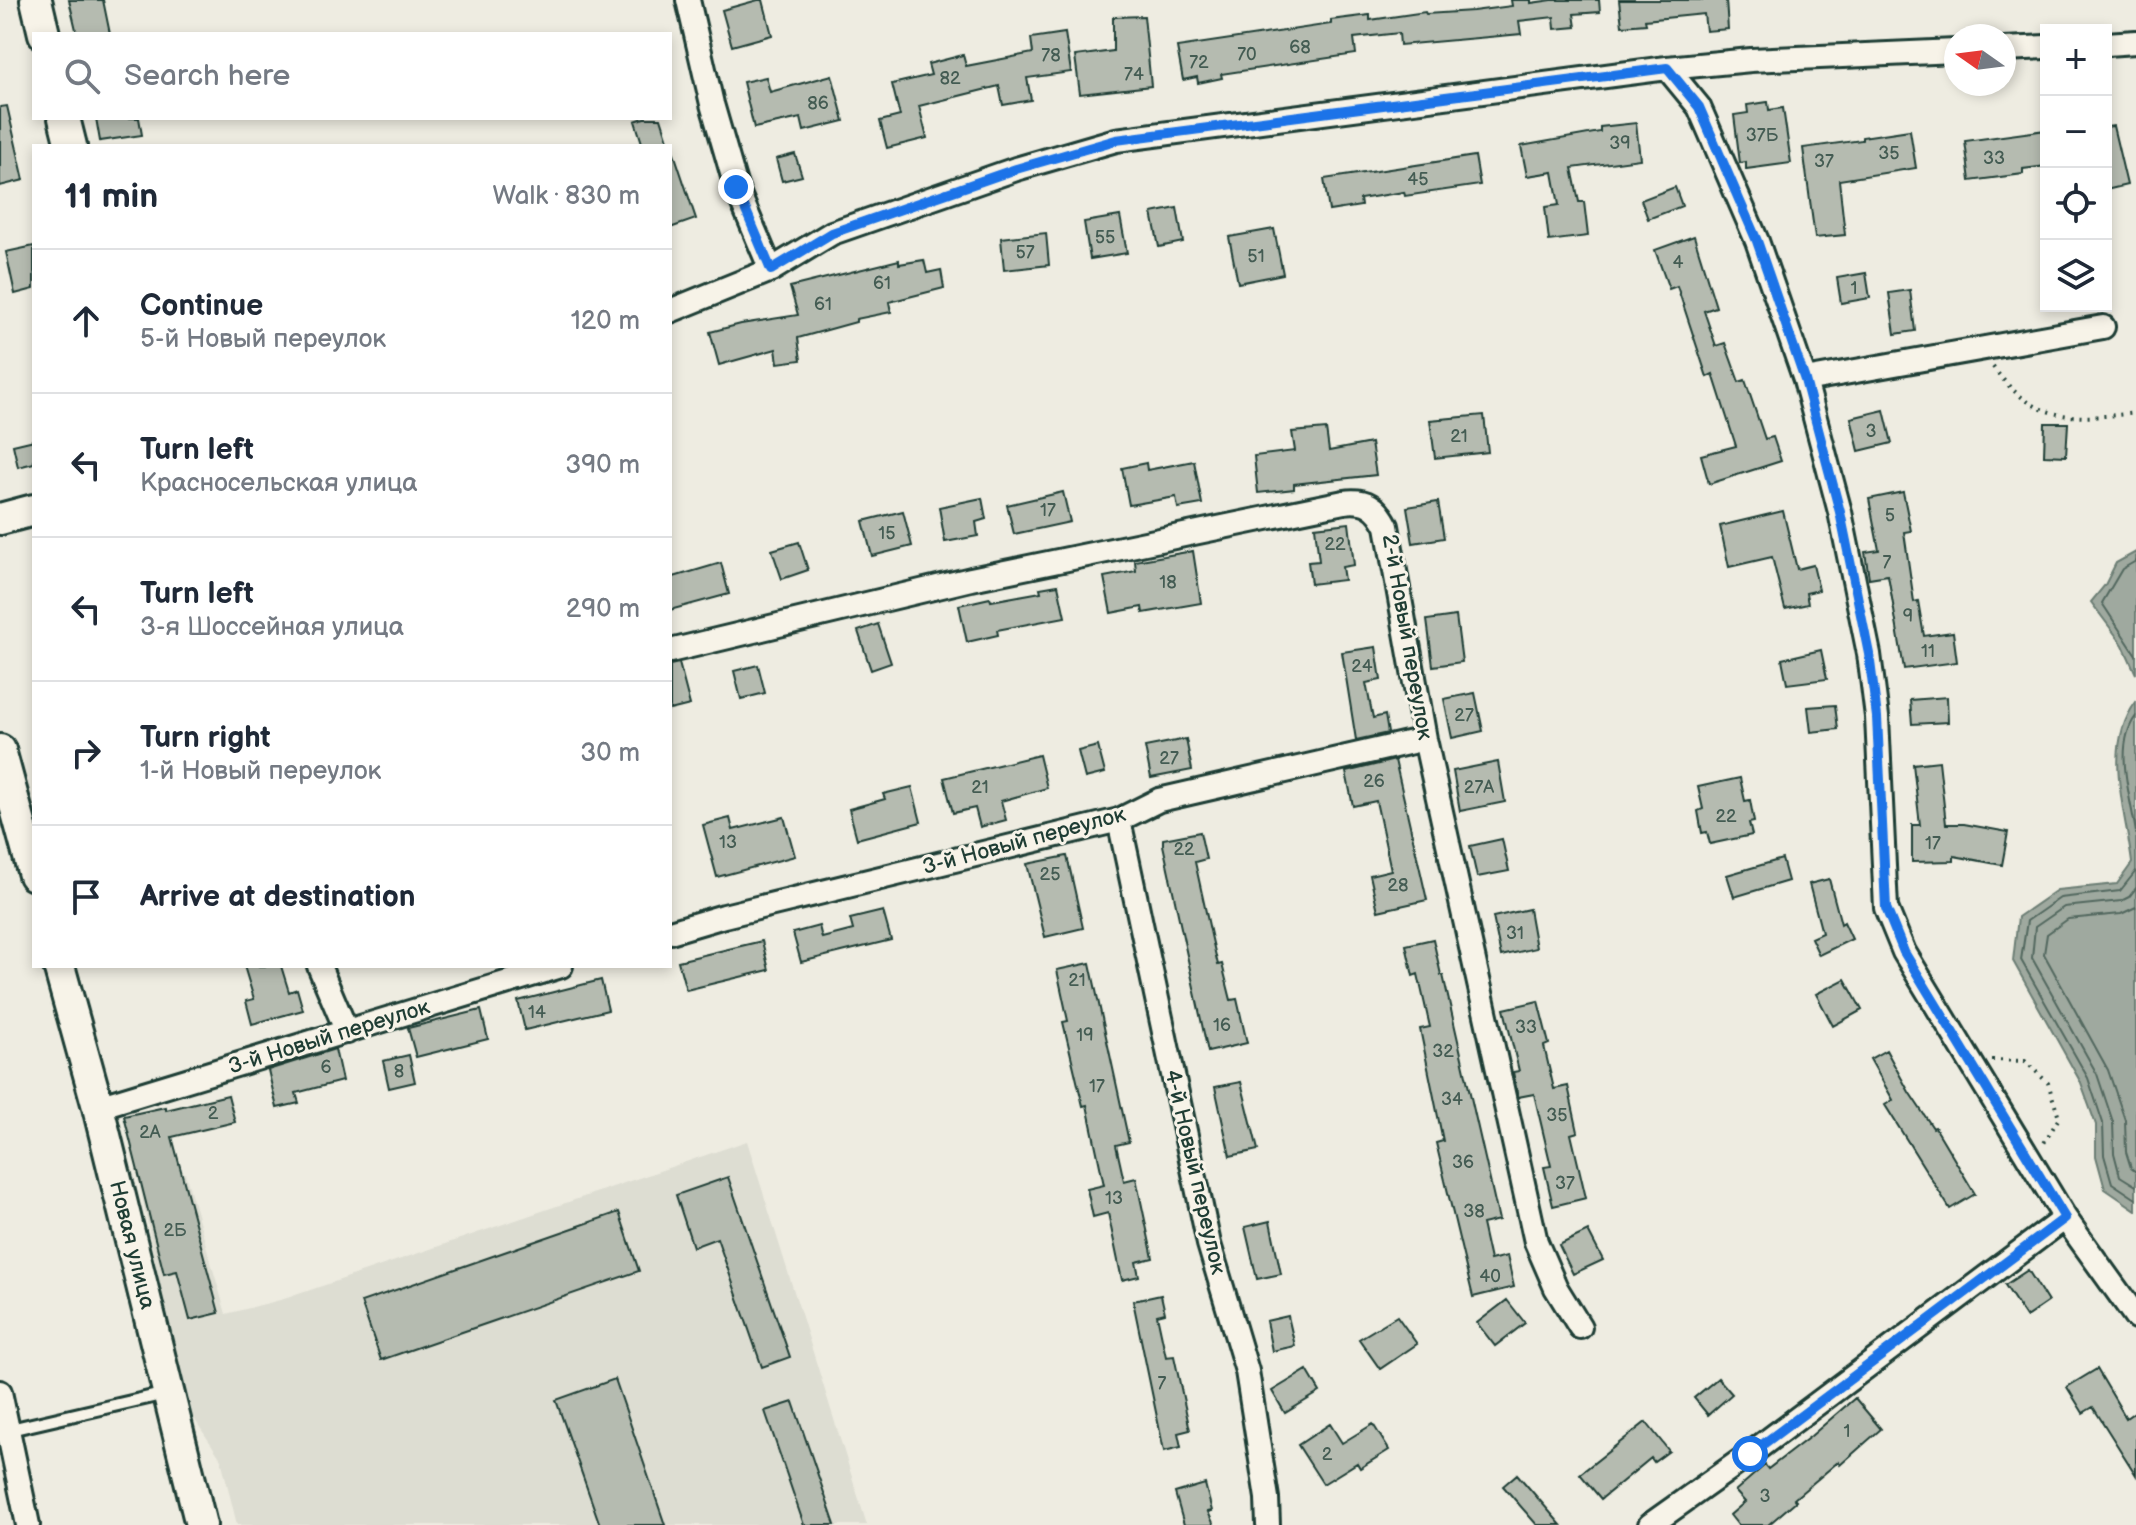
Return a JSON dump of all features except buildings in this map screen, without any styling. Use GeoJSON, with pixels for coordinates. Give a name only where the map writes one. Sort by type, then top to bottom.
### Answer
{"type":"FeatureCollection","features":[{"type":"Feature","properties":{"kind":"street"},"geometry":{"type":"LineString","coordinates":[[36,0],[44,32]]}},
{"type":"Feature","properties":{"kind":"street"},"geometry":{"type":"LineString","coordinates":[[688,0],[712,104],[736,187],[771,270]]}},
{"type":"Feature","properties":{"kind":"street"},"geometry":{"type":"LineString","coordinates":[[2112,44],[2136,42]]}},
{"type":"Feature","properties":{"kind":"street"},"geometry":{"type":"LineString","coordinates":[[2016,48],[2040,47]]}},
{"type":"Feature","properties":{"kind":"street"},"geometry":{"type":"LineString","coordinates":[[672,310],[771,270],[832,233],[1016,169],[1116,140],[1667,68],[1751,60],[1944,52]]}},
{"type":"Feature","properties":{"kind":"street"},"geometry":{"type":"LineString","coordinates":[[1667,68],[1699,107],[1757,241],[1805,380],[1840,512],[1869,654],[1877,717],[1886,908],[1904,952],[2065,1218],[2136,1317]]}},
{"type":"Feature","properties":{"kind":"street"},"geometry":{"type":"LineString","coordinates":[[64,120],[70,144]]}},
{"type":"Feature","properties":{"kind":"street"},"geometry":{"type":"LineString","coordinates":[[1805,380],[2103,327]]}},
{"type":"Feature","properties":{"kind":"street","name":"2-й Новый переулок"},"geometry":{"type":"LineString","coordinates":[[672,651],[971,579],[1358,500],[1370,504],[1380,512],[1387,526],[1425,739],[1536,1242],[1556,1288],[1580,1327]]}},
{"type":"Feature","properties":{"kind":"street"},"geometry":{"type":"LineString","coordinates":[[0,519],[32,511]]}},
{"type":"Feature","properties":{"kind":"street","name":"3-й Новый переулок"},"geometry":{"type":"LineString","coordinates":[[672,931],[1119,820],[1159,800],[1425,739]]}},
{"type":"Feature","properties":{"kind":"street"},"geometry":{"type":"LineString","coordinates":[[0,750],[32,868]]}},
{"type":"Feature","properties":{"kind":"street","name":"4-й Новый переулок"},"geometry":{"type":"LineString","coordinates":[[1119,820],[1209,1244],[1247,1371],[1267,1498],[1268,1525]]}},
{"type":"Feature","properties":{"kind":"street","name":"Новая улица"},"geometry":{"type":"LineString","coordinates":[[60,968],[98,1107],[201,1525]]}},
{"type":"Feature","properties":{"kind":"street"},"geometry":{"type":"LineString","coordinates":[[320,968],[347,1032]]}},
{"type":"Feature","properties":{"kind":"street","name":"3-й Новый переулок"},"geometry":{"type":"LineString","coordinates":[[98,1107],[555,968]]}},
{"type":"Feature","properties":{"kind":"street"},"geometry":{"type":"LineString","coordinates":[[1650,1525],[2065,1218]]}},
{"type":"Feature","properties":{"kind":"street"},"geometry":{"type":"LineString","coordinates":[[0,1392],[28,1525]]}},
{"type":"Feature","properties":{"kind":"lane"},"geometry":{"type":"LineString","coordinates":[[8,1430],[168,1393]]}},
{"type":"Feature","properties":{"kind":"path"},"geometry":{"type":"LineString","coordinates":[[1980,349],[2019,397],[2041,411],[2061,416],[2103,417],[2136,413]]}},
{"type":"Feature","properties":{"kind":"path"},"geometry":{"type":"LineString","coordinates":[[1990,1060],[2025,1061],[2048,1083],[2059,1118],[2044,1143]]}},
{"type":"Feature","properties":{"kind":"shaded area"},"geometry":{"type":"Polygon","coordinates":[[[747,1141],[867,1525],[237,1525],[221,1459],[183,1402],[140,1186],[185,1173],[226,1314],[284,1299],[747,1141]]]}},
{"type":"Feature","properties":{"kind":"water"},"geometry":{"type":"Polygon","coordinates":[[[2136,552],[2136,674],[2123,645],[2091,602],[2105,585],[2116,563],[2136,552]]]}},
{"type":"Feature","properties":{"kind":"water"},"geometry":{"type":"Polygon","coordinates":[[[2136,702],[2136,1210],[2105,1189],[2096,1156],[2096,1125],[2080,1081],[2013,961],[2018,917],[2057,890],[2117,884],[2132,863],[2118,759],[2126,720],[2136,702]]]}},
{"type":"Feature","properties":{"kind":"route"},"geometry":{"type":"LineString","coordinates":[[736,187],[771,270],[832,233],[1016,169],[1116,140],[1667,68],[1699,107],[1757,241],[1805,380],[1840,512],[1869,654],[1877,717],[1886,908],[1904,952],[2065,1218],[1750,1454]]}}]}
